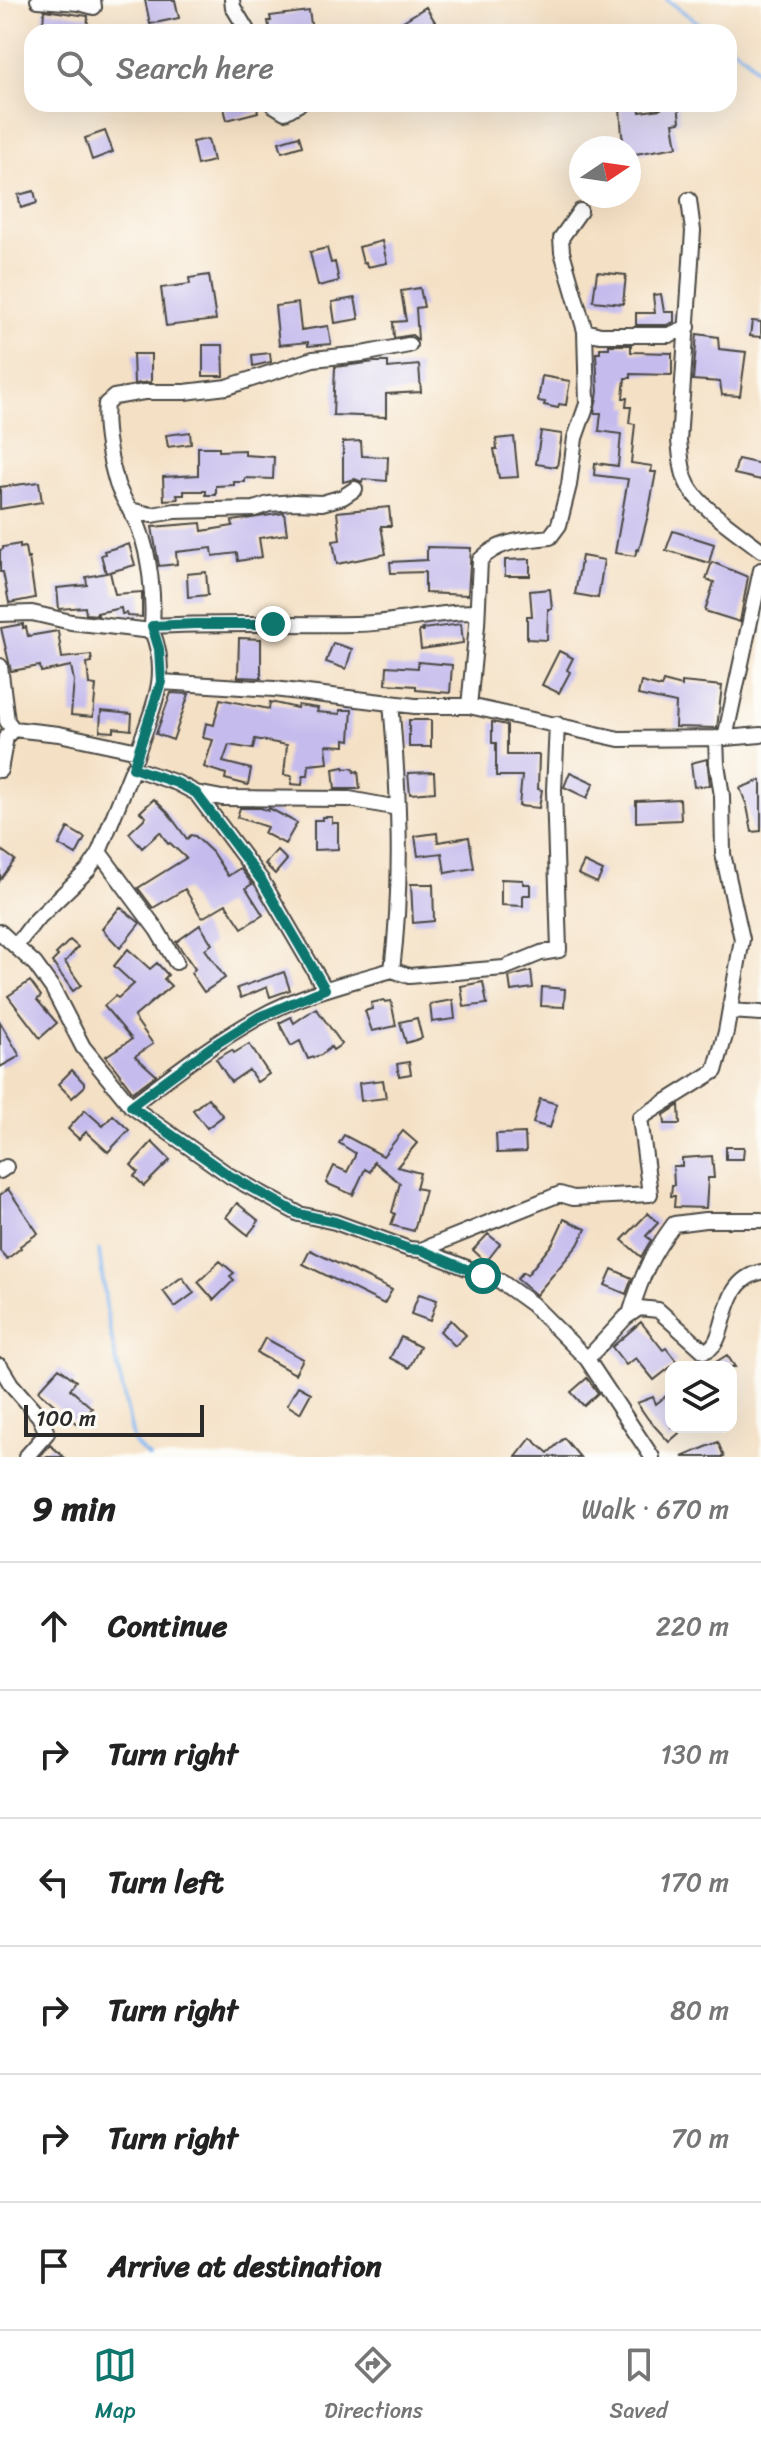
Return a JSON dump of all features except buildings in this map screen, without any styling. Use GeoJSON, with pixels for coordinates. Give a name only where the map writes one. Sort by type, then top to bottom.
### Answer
{"type":"FeatureCollection","features":[{"type":"Feature","properties":{"kind":"street"},"geometry":{"type":"LineString","coordinates":[[38,0],[94,7],[93,0]]}},
{"type":"Feature","properties":{"kind":"street"},"geometry":{"type":"LineString","coordinates":[[232,0],[243,24]]}},
{"type":"Feature","properties":{"kind":"street"},"geometry":{"type":"LineString","coordinates":[[689,200],[693,231],[679,441],[681,465],[688,487],[700,501],[761,550]]}},
{"type":"Feature","properties":{"kind":"street"},"geometry":{"type":"LineString","coordinates":[[469,706],[480,560],[493,547],[550,537],[559,525],[569,485],[575,438],[587,404],[585,331],[562,252],[561,238],[580,211]]}},
{"type":"Feature","properties":{"kind":"street"},"geometry":{"type":"LineString","coordinates":[[585,331],[600,335],[669,335],[688,327]]}},
{"type":"Feature","properties":{"kind":"street"},"geometry":{"type":"LineString","coordinates":[[16,946],[34,922],[88,870],[99,852],[133,768],[161,682],[159,649],[152,628],[153,605],[147,559],[139,529],[117,484],[104,418],[106,404],[114,397],[144,392],[185,392],[227,387],[313,359],[409,345]]}},
{"type":"Feature","properties":{"kind":"street"},"geometry":{"type":"LineString","coordinates":[[130,510],[152,515],[175,511],[254,509],[294,502],[322,503],[343,497],[355,489]]}},
{"type":"Feature","properties":{"kind":"street"},"geometry":{"type":"LineString","coordinates":[[421,1250],[560,1194],[573,1198],[650,1194],[640,1118],[680,1090],[715,1071],[730,1011],[742,939],[723,854],[722,796],[717,764],[761,570]]}},
{"type":"Feature","properties":{"kind":"street"},"geometry":{"type":"LineString","coordinates":[[0,614],[32,613],[71,622],[152,628],[195,624],[357,624],[477,612]]}},
{"type":"Feature","properties":{"kind":"street"},"geometry":{"type":"LineString","coordinates":[[0,666],[7,721],[13,729],[59,734],[138,751]]}},
{"type":"Feature","properties":{"kind":"street"},"geometry":{"type":"LineString","coordinates":[[161,682],[274,689],[415,706],[469,706],[619,739],[761,735]]}},
{"type":"Feature","properties":{"kind":"street"},"geometry":{"type":"LineString","coordinates":[[391,703],[398,808],[392,970]]}},
{"type":"Feature","properties":{"kind":"street"},"geometry":{"type":"LineString","coordinates":[[131,1106],[211,1047],[259,1017],[325,989],[392,970],[409,976],[504,968],[541,953],[559,950],[554,790],[557,724]]}},
{"type":"Feature","properties":{"kind":"street"},"geometry":{"type":"LineString","coordinates":[[0,770],[6,737],[13,729]]}},
{"type":"Feature","properties":{"kind":"street"},"geometry":{"type":"LineString","coordinates":[[133,768],[196,793],[222,798],[349,799],[398,808]]}},
{"type":"Feature","properties":{"kind":"street"},"geometry":{"type":"LineString","coordinates":[[196,793],[262,881],[325,989]]}},
{"type":"Feature","properties":{"kind":"street"},"geometry":{"type":"LineString","coordinates":[[99,852],[157,930],[176,962]]}},
{"type":"Feature","properties":{"kind":"street"},"geometry":{"type":"LineString","coordinates":[[0,932],[35,964],[53,989],[83,1047],[131,1106],[230,1176],[299,1214],[335,1222],[409,1249],[421,1250],[500,1281],[532,1304],[587,1359],[652,1457]]}},
{"type":"Feature","properties":{"kind":"street"},"geometry":{"type":"LineString","coordinates":[[730,1011],[761,1013]]}},
{"type":"Feature","properties":{"kind":"street"},"geometry":{"type":"LineString","coordinates":[[587,1359],[631,1311],[655,1250],[674,1224],[705,1220],[761,1220]]}},
{"type":"Feature","properties":{"kind":"street"},"geometry":{"type":"LineString","coordinates":[[631,1311],[639,1308],[658,1310],[704,1351],[710,1350],[715,1347],[723,1315],[737,1285],[744,1277],[761,1272]]}},
{"type":"Feature","properties":{"kind":"street"},"geometry":{"type":"LineString","coordinates":[[0,1366],[39,1416],[47,1433],[26,1457]]}},
{"type":"Feature","properties":{"kind":"waterway"},"geometry":{"type":"LineString","coordinates":[[667,0],[700,24]]}},
{"type":"Feature","properties":{"kind":"waterway"},"geometry":{"type":"LineString","coordinates":[[737,51],[761,76]]}},
{"type":"Feature","properties":{"kind":"waterway"},"geometry":{"type":"LineString","coordinates":[[99,1250],[108,1321],[134,1443],[149,1457]]}},
{"type":"Feature","properties":{"kind":"route"},"geometry":{"type":"LineString","coordinates":[[273,624],[152,626],[159,649],[161,682],[133,768],[196,793],[262,881],[325,989],[259,1017],[211,1047],[131,1106],[230,1176],[299,1214],[335,1222],[409,1249],[421,1250],[483,1276]]}}]}
